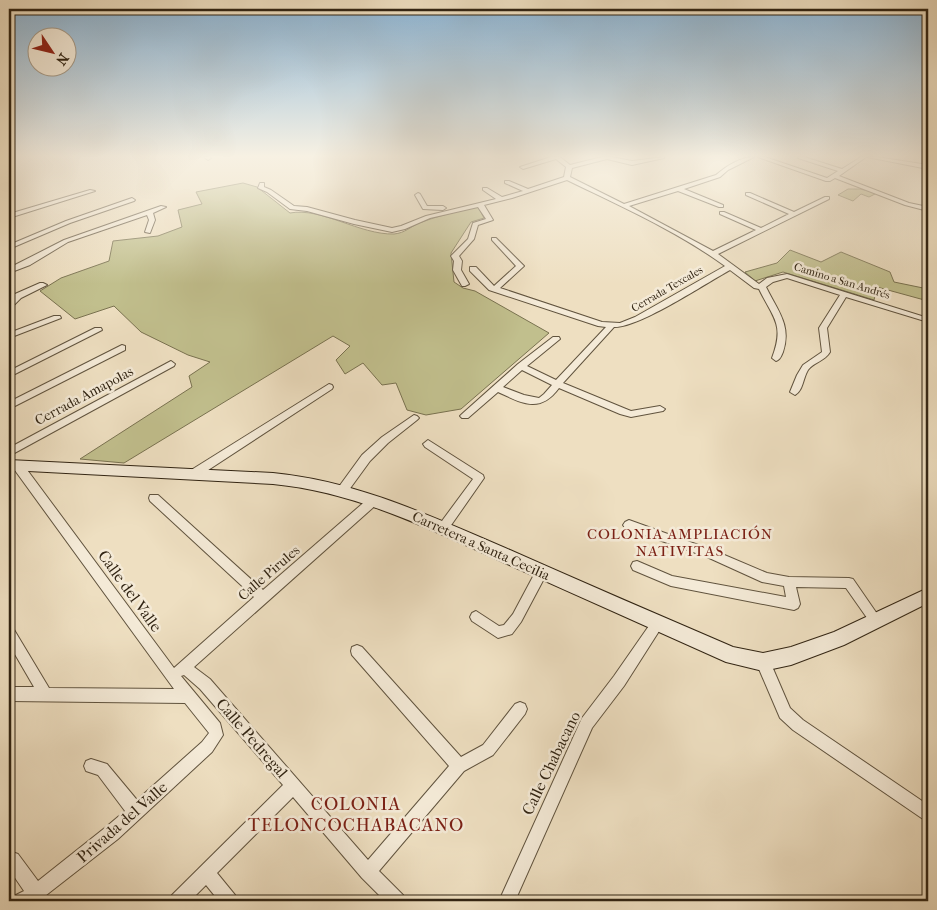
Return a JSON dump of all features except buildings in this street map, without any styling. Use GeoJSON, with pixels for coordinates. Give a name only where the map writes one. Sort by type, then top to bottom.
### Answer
{"type":"FeatureCollection","features":[{"type":"Feature","properties":{"kind":"main road","name":"Carretera a Santa Cecilia"},"geometry":{"type":"LineString","coordinates":[[13,465],[192,475],[236,475],[307,482],[342,491],[443,528],[732,656],[763,662],[791,656],[838,639],[928,595]]}},
{"type":"Feature","properties":{"kind":"street"},"geometry":{"type":"LineString","coordinates":[[9,216],[64,199]]}},
{"type":"Feature","properties":{"kind":"street"},"geometry":{"type":"LineString","coordinates":[[280,199],[292,208],[306,209],[386,230],[397,230],[428,216],[466,206]]}},
{"type":"Feature","properties":{"kind":"street"},"geometry":{"type":"LineString","coordinates":[[421,199],[427,209],[466,206],[500,199]]}},
{"type":"Feature","properties":{"kind":"street"},"geometry":{"type":"LineString","coordinates":[[610,199],[653,220],[713,254],[753,284],[762,287],[782,324],[783,342],[776,358]]}},
{"type":"Feature","properties":{"kind":"street"},"geometry":{"type":"LineString","coordinates":[[623,206],[645,199]]}},
{"type":"Feature","properties":{"kind":"street"},"geometry":{"type":"LineString","coordinates":[[701,199],[761,230]]}},
{"type":"Feature","properties":{"kind":"street"},"geometry":{"type":"LineString","coordinates":[[760,199],[793,214]]}},
{"type":"Feature","properties":{"kind":"street"},"geometry":{"type":"LineString","coordinates":[[713,254],[824,199]]}},
{"type":"Feature","properties":{"kind":"street"},"geometry":{"type":"LineString","coordinates":[[895,199],[928,209]]}},
{"type":"Feature","properties":{"kind":"street"},"geometry":{"type":"LineString","coordinates":[[9,247],[68,222],[132,200]]}},
{"type":"Feature","properties":{"kind":"street"},"geometry":{"type":"LineString","coordinates":[[465,284],[457,270],[458,261],[454,256],[471,242],[474,236],[475,224],[490,220],[480,204]]}},
{"type":"Feature","properties":{"kind":"street"},"geometry":{"type":"LineString","coordinates":[[9,271],[27,264],[66,241],[163,207]]}},
{"type":"Feature","properties":{"kind":"street"},"geometry":{"type":"LineString","coordinates":[[148,232],[152,220],[150,212]]}},
{"type":"Feature","properties":{"kind":"street"},"geometry":{"type":"LineString","coordinates":[[494,239],[520,266],[499,284],[496,289]]}},
{"type":"Feature","properties":{"kind":"street","name":"Cerrada Texcales"},"geometry":{"type":"LineString","coordinates":[[473,269],[486,283],[496,289],[576,316],[612,325],[621,325],[638,319],[731,266]]}},
{"type":"Feature","properties":{"kind":"street","name":"Camino a San Andrés"},"geometry":{"type":"LineString","coordinates":[[762,287],[770,280],[787,276],[928,320]]}},
{"type":"Feature","properties":{"kind":"street"},"geometry":{"type":"LineString","coordinates":[[9,305],[18,296],[43,285]]}},
{"type":"Feature","properties":{"kind":"street"},"geometry":{"type":"LineString","coordinates":[[795,392],[805,367],[824,356],[826,352],[823,328],[844,294]]}},
{"type":"Feature","properties":{"kind":"street"},"geometry":{"type":"LineString","coordinates":[[9,336],[57,318]]}},
{"type":"Feature","properties":{"kind":"street"},"geometry":{"type":"LineString","coordinates":[[497,388],[528,400],[538,402],[543,400],[612,325]]}},
{"type":"Feature","properties":{"kind":"street"},"geometry":{"type":"LineString","coordinates":[[9,374],[98,330]]}},
{"type":"Feature","properties":{"kind":"street"},"geometry":{"type":"LineString","coordinates":[[465,416],[521,366],[556,339]]}},
{"type":"Feature","properties":{"kind":"street"},"geometry":{"type":"LineString","coordinates":[[9,406],[122,348]]}},
{"type":"Feature","properties":{"kind":"street","name":"Cerrada Amapolas"},"geometry":{"type":"LineString","coordinates":[[9,452],[171,364]]}},
{"type":"Feature","properties":{"kind":"street"},"geometry":{"type":"LineString","coordinates":[[521,366],[557,384],[623,412],[631,414],[660,409]]}},
{"type":"Feature","properties":{"kind":"street"},"geometry":{"type":"LineString","coordinates":[[192,475],[330,387]]}},
{"type":"Feature","properties":{"kind":"street"},"geometry":{"type":"LineString","coordinates":[[342,491],[366,458],[385,440],[414,418]]}},
{"type":"Feature","properties":{"kind":"street"},"geometry":{"type":"LineString","coordinates":[[428,444],[479,478],[443,528]]}},
{"type":"Feature","properties":{"kind":"street","name":"Calle del Valle"},"geometry":{"type":"LineString","coordinates":[[13,465],[178,672],[189,696],[215,728],[216,736]]}},
{"type":"Feature","properties":{"kind":"street"},"geometry":{"type":"LineString","coordinates":[[154,498],[264,598]]}},
{"type":"Feature","properties":{"kind":"street","name":"Calle Pirules"},"geometry":{"type":"LineString","coordinates":[[178,672],[373,501]]}},
{"type":"Feature","properties":{"kind":"street"},"geometry":{"type":"LineString","coordinates":[[629,526],[711,554],[766,578],[789,582],[849,584],[876,622]]}},
{"type":"Feature","properties":{"kind":"street"},"geometry":{"type":"LineString","coordinates":[[637,566],[671,581],[794,604],[789,582]]}},
{"type":"Feature","properties":{"kind":"street"},"geometry":{"type":"LineString","coordinates":[[476,617],[498,632],[508,630],[517,618],[541,572]]}},
{"type":"Feature","properties":{"kind":"street","name":"Calle Chabacano"},"geometry":{"type":"LineString","coordinates":[[507,901],[587,723],[619,681],[657,624]]}},
{"type":"Feature","properties":{"kind":"street"},"geometry":{"type":"LineString","coordinates":[[9,632],[46,695]]}},
{"type":"Feature","properties":{"kind":"street"},"geometry":{"type":"LineString","coordinates":[[357,651],[459,766]]}},
{"type":"Feature","properties":{"kind":"street"},"geometry":{"type":"LineString","coordinates":[[763,662],[785,713],[798,725],[928,814]]}},
{"type":"Feature","properties":{"kind":"street","name":"Calle Pedregal"},"geometry":{"type":"LineString","coordinates":[[178,672],[205,684],[391,899]]}},
{"type":"Feature","properties":{"kind":"street"},"geometry":{"type":"LineString","coordinates":[[9,694],[189,696]]}},
{"type":"Feature","properties":{"kind":"street"},"geometry":{"type":"LineString","coordinates":[[368,872],[459,766],[488,750],[520,709]]}},
{"type":"Feature","properties":{"kind":"street","name":"Privada del Valle"},"geometry":{"type":"LineString","coordinates":[[32,899],[136,812],[207,747],[216,736]]}},
{"type":"Feature","properties":{"kind":"street"},"geometry":{"type":"LineString","coordinates":[[91,766],[102,769],[136,812]]}},
{"type":"Feature","properties":{"kind":"street"},"geometry":{"type":"LineString","coordinates":[[178,901],[293,786]]}},
{"type":"Feature","properties":{"kind":"street"},"geometry":{"type":"LineString","coordinates":[[12,860],[32,899]]}},
{"type":"Feature","properties":{"kind":"street"},"geometry":{"type":"LineString","coordinates":[[207,873],[229,901]]}},
{"type":"Feature","properties":{"kind":"shaded area"},"geometry":{"type":"Polygon","coordinates":[[[200,199],[273,199],[290,213],[315,214],[368,230],[394,234],[433,218],[478,207],[484,218],[471,222],[451,253],[454,282],[463,288],[475,291],[549,333],[461,409],[426,415],[407,410],[396,383],[382,385],[363,363],[345,374],[336,360],[350,346],[333,336],[124,463],[80,459],[192,387],[189,376],[210,362],[188,355],[141,332],[114,306],[75,319],[40,291],[61,278],[109,261],[113,241],[158,236],[182,227],[178,210],[202,204],[200,199]]]}},
{"type":"Feature","properties":{"kind":"shaded area"},"geometry":{"type":"Polygon","coordinates":[[[790,250],[821,262],[841,252],[890,272],[894,282],[928,289],[928,301],[877,287],[874,300],[783,272],[755,281],[745,272],[777,263],[790,250]]]}},
{"type":"Feature","properties":{"kind":"district","name":"COLONIA AMPLIACIÓN NATIVITAS"},"geometry":{"type":"Point","coordinates":[680,542]}},
{"type":"Feature","properties":{"kind":"district","name":"COLONIA TELONCOCHABACANO"},"geometry":{"type":"Point","coordinates":[356,814]}}]}
